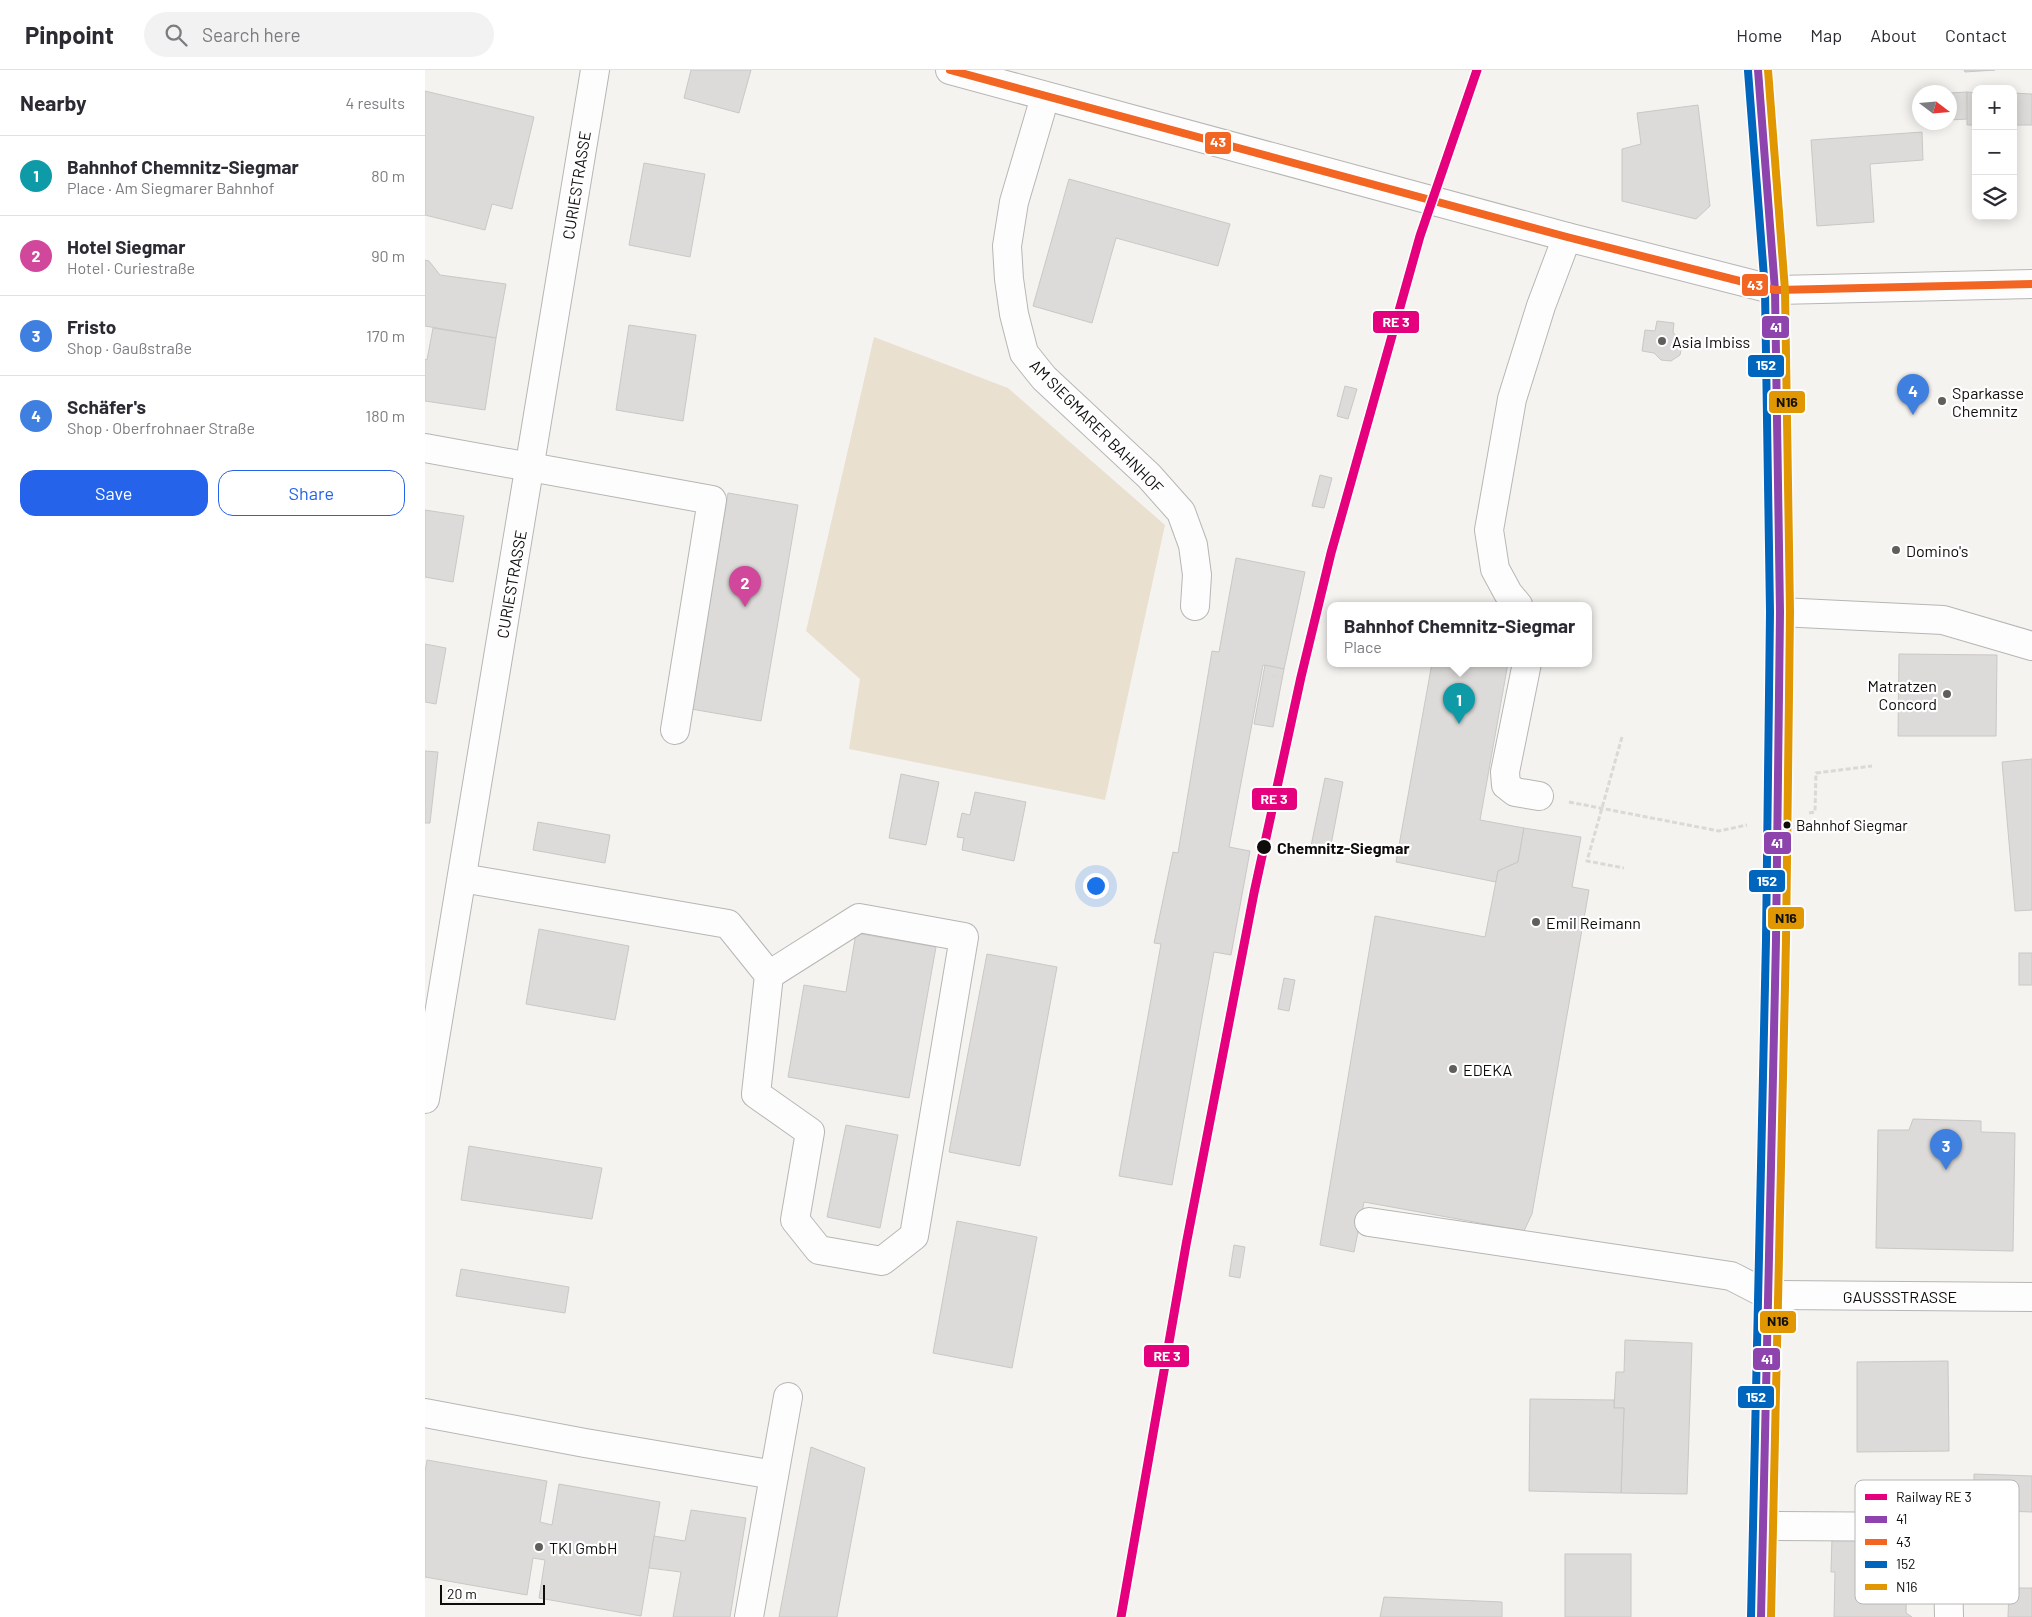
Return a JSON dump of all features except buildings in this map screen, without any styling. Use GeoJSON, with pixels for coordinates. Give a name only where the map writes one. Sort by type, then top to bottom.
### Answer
{"type":"FeatureCollection","features":[{"type":"Feature","properties":{"kind":"main road","name":"CURIESTRASSE"},"geometry":{"type":"LineString","coordinates":[[425,1099],[531,467],[595,70]]}},
{"type":"Feature","properties":{"kind":"main road"},"geometry":{"type":"LineString","coordinates":[[950,70],[1045,97],[1775,290],[2032,284]]}},
{"type":"Feature","properties":{"kind":"main road"},"geometry":{"type":"LineString","coordinates":[[1758,70],[1775,290],[1780,612],[1778,819],[1761,1617]]}},
{"type":"Feature","properties":{"kind":"main road","name":"AM SIEGMARER BAHNHOF"},"geometry":{"type":"LineString","coordinates":[[1045,97],[1014,202],[1007,246],[1014,314],[1024,353],[1044,378],[1143,470],[1181,512],[1193,545],[1197,575],[1195,606]]}},
{"type":"Feature","properties":{"kind":"main road"},"geometry":{"type":"LineString","coordinates":[[1516,602],[1508,593],[1495,569],[1489,530],[1512,399],[1541,306],[1567,236]]}},
{"type":"Feature","properties":{"kind":"main road"},"geometry":{"type":"LineString","coordinates":[[425,448],[712,500],[675,730]]}},
{"type":"Feature","properties":{"kind":"main road"},"geometry":{"type":"LineString","coordinates":[[1780,612],[1943,620],[2032,646]]}},
{"type":"Feature","properties":{"kind":"main road"},"geometry":{"type":"LineString","coordinates":[[1526,667],[1505,772],[1506,785],[1515,792],[1539,796]]}},
{"type":"Feature","properties":{"kind":"main road"},"geometry":{"type":"LineString","coordinates":[[462,878],[728,924],[769,975],[756,1094],[810,1132],[795,1220],[819,1250],[882,1261],[914,1236],[964,937],[859,918],[769,975]]}},
{"type":"Feature","properties":{"kind":"main road"},"geometry":{"type":"LineString","coordinates":[[1369,1222],[1731,1276],[1768,1295]]}},
{"type":"Feature","properties":{"kind":"main road","name":"GAUSSSTRASSE"},"geometry":{"type":"LineString","coordinates":[[1768,1295],[2032,1297]]}},
{"type":"Feature","properties":{"kind":"main road"},"geometry":{"type":"LineString","coordinates":[[749,1617],[788,1397]]}},
{"type":"Feature","properties":{"kind":"main road"},"geometry":{"type":"LineString","coordinates":[[425,1413],[774,1475]]}},
{"type":"Feature","properties":{"kind":"main road"},"geometry":{"type":"LineString","coordinates":[[1763,1526],[1855,1527]]}},
{"type":"Feature","properties":{"kind":"main road"},"geometry":{"type":"LineString","coordinates":[[1949,1604],[1949,1617]]}},
{"type":"Feature","properties":{"kind":"path"},"geometry":{"type":"LineString","coordinates":[[1272,675],[1283,677]]}},
{"type":"Feature","properties":{"kind":"path"},"geometry":{"type":"LineString","coordinates":[[1622,737],[1587,861],[1624,868]]}},
{"type":"Feature","properties":{"kind":"path"},"geometry":{"type":"LineString","coordinates":[[1539,796],[1719,831],[1815,812],[1816,773],[1872,766]]}},
{"type":"Feature","properties":{"kind":"shaded area"},"geometry":{"type":"Polygon","coordinates":[[[874,337],[1008,388],[1165,525],[1105,800],[849,749],[860,679],[806,631],[874,337]]]}},
{"type":"Feature","properties":{"kind":"transit line","name":"43"},"geometry":{"type":"LineString","coordinates":[[950,70],[1567,237],[1775,290],[2032,284]]}},
{"type":"Feature","properties":{"kind":"transit line"},"geometry":{"type":"LineString","coordinates":[[1121,1617],[1186,1245],[1254,893],[1301,677],[1331,553],[1420,236],[1477,70]]}},
{"type":"Feature","properties":{"kind":"transit line","name":"41"},"geometry":{"type":"LineString","coordinates":[[1758,70],[1775,290],[1780,612],[1776,940],[1761,1617]]}},
{"type":"Feature","properties":{"kind":"transit line","name":"N16"},"geometry":{"type":"LineString","coordinates":[[1768,70],[1785,290],[1790,612],[1786,940],[1771,1617]]}},
{"type":"Feature","properties":{"kind":"transit line","name":"152"},"geometry":{"type":"LineString","coordinates":[[1748,71],[1765,290],[1770,612],[1766,940],[1751,1617]]}},
{"type":"Feature","properties":{"kind":"place","name":"Asia Imbiss"},"geometry":{"type":"Point","coordinates":[1662,341]}},
{"type":"Feature","properties":{"kind":"place","name":"Sparkasse Chemnitz"},"geometry":{"type":"Point","coordinates":[1942,401]}},
{"type":"Feature","properties":{"kind":"place","name":"Schäfer's"},"geometry":{"type":"Point","coordinates":[1913,415]}},
{"type":"Feature","properties":{"kind":"place","name":"Domino's"},"geometry":{"type":"Point","coordinates":[1896,550]}},
{"type":"Feature","properties":{"kind":"place","name":"Hotel Siegmar"},"geometry":{"type":"Point","coordinates":[745,607]}},
{"type":"Feature","properties":{"kind":"place","name":"Matratzen Concord"},"geometry":{"type":"Point","coordinates":[1947,694]}},
{"type":"Feature","properties":{"kind":"place","name":"Bahnhof Chemnitz-Siegmar"},"geometry":{"type":"Point","coordinates":[1459,724]}},
{"type":"Feature","properties":{"kind":"place","name":"Bahnhof Siegmar"},"geometry":{"type":"Point","coordinates":[1787,825]}},
{"type":"Feature","properties":{"kind":"place","name":"Chemnitz-Siegmar"},"geometry":{"type":"Point","coordinates":[1264,847]}},
{"type":"Feature","properties":{"kind":"place","name":"Emil Reimann"},"geometry":{"type":"Point","coordinates":[1536,922]}},
{"type":"Feature","properties":{"kind":"place","name":"EDEKA"},"geometry":{"type":"Point","coordinates":[1453,1069]}},
{"type":"Feature","properties":{"kind":"place","name":"Fristo"},"geometry":{"type":"Point","coordinates":[1946,1170]}},
{"type":"Feature","properties":{"kind":"place","name":"TKI GmbH"},"geometry":{"type":"Point","coordinates":[539,1547]}}]}
